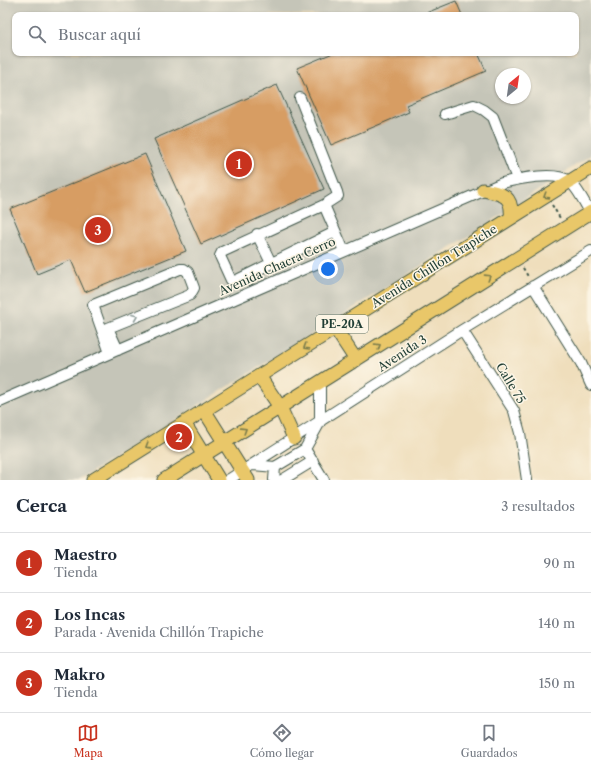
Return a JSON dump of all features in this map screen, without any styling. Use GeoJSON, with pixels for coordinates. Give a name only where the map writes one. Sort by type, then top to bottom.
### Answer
{"type":"FeatureCollection","features":[{"type":"Feature","properties":{"kind":"main road","name":"Avenida Chillón Trapiche"},"geometry":{"type":"LineString","coordinates":[[93,480],[591,168]]}},
{"type":"Feature","properties":{"kind":"main road"},"geometry":{"type":"LineString","coordinates":[[483,190],[502,194],[508,199],[511,203],[511,218]]}},
{"type":"Feature","properties":{"kind":"main road","name":"PE-20A"},"geometry":{"type":"LineString","coordinates":[[164,480],[591,213]]}},
{"type":"Feature","properties":{"kind":"main road"},"geometry":{"type":"LineString","coordinates":[[335,328],[356,360]]}},
{"type":"Feature","properties":{"kind":"main road"},"geometry":{"type":"LineString","coordinates":[[259,376],[280,407],[294,438]]}},
{"type":"Feature","properties":{"kind":"main road"},"geometry":{"type":"LineString","coordinates":[[204,410],[224,442],[248,472]]}},
{"type":"Feature","properties":{"kind":"main road"},"geometry":{"type":"LineString","coordinates":[[184,423],[219,480]]}},
{"type":"Feature","properties":{"kind":"street"},"geometry":{"type":"LineString","coordinates":[[300,98],[338,196],[324,205],[257,234],[220,254],[220,256],[231,280],[235,281],[335,232]]}},
{"type":"Feature","properties":{"kind":"street"},"geometry":{"type":"LineString","coordinates":[[445,114],[474,105],[493,117],[517,179]]}},
{"type":"Feature","properties":{"kind":"street","name":"Avenida Chacra Cerro"},"geometry":{"type":"LineString","coordinates":[[0,401],[483,190],[517,179],[550,176],[570,181]]}},
{"type":"Feature","properties":{"kind":"street"},"geometry":{"type":"LineString","coordinates":[[570,181],[591,213]]}},
{"type":"Feature","properties":{"kind":"street"},"geometry":{"type":"LineString","coordinates":[[324,205],[344,251]]}},
{"type":"Feature","properties":{"kind":"street"},"geometry":{"type":"LineString","coordinates":[[257,234],[272,263]]}},
{"type":"Feature","properties":{"kind":"street","name":"Avenida 3"},"geometry":{"type":"LineString","coordinates":[[228,480],[248,472],[294,438],[462,330],[591,251]]}},
{"type":"Feature","properties":{"kind":"street"},"geometry":{"type":"LineString","coordinates":[[104,330],[190,295],[194,288],[188,272],[184,269],[180,269],[95,303],[92,308],[114,352]]}},
{"type":"Feature","properties":{"kind":"street"},"geometry":{"type":"LineString","coordinates":[[533,286],[581,363],[591,385]]}},
{"type":"Feature","properties":{"kind":"street","name":"Calle 75"},"geometry":{"type":"LineString","coordinates":[[462,330],[514,411],[520,433],[527,480]]}},
{"type":"Feature","properties":{"kind":"street"},"geometry":{"type":"LineString","coordinates":[[248,472],[275,467],[305,449],[320,422],[320,382]]}},
{"type":"Feature","properties":{"kind":"street"},"geometry":{"type":"LineString","coordinates":[[305,449],[324,480]]}},
{"type":"Feature","properties":{"kind":"street"},"geometry":{"type":"LineString","coordinates":[[282,480],[313,461]]}},
{"type":"Feature","properties":{"kind":"street"},"geometry":{"type":"LineString","coordinates":[[274,480],[275,467]]}},
{"type":"Feature","properties":{"kind":"path"},"geometry":{"type":"LineString","coordinates":[[546,196],[566,228]]}},
{"type":"Feature","properties":{"kind":"path"},"geometry":{"type":"LineString","coordinates":[[518,258],[533,286]]}},
{"type":"Feature","properties":{"kind":"shaded area"},"geometry":{"type":"Polygon","coordinates":[[[0,0],[591,0],[591,155],[483,227],[79,480],[0,480],[0,0]]]}},
{"type":"Feature","properties":{"kind":"building"},"geometry":{"type":"Polygon","coordinates":[[[456,1],[461,12],[428,12],[456,1]]]}},
{"type":"Feature","properties":{"kind":"building"},"geometry":{"type":"Polygon","coordinates":[[[326,56],[479,56],[486,71],[406,105],[409,112],[331,145],[297,68],[326,56]]]}},
{"type":"Feature","properties":{"kind":"building"},"geometry":{"type":"Polygon","coordinates":[[[277,85],[324,189],[201,244],[154,139],[277,85]]]}},
{"type":"Feature","properties":{"kind":"building"},"geometry":{"type":"Polygon","coordinates":[[[145,154],[186,251],[85,292],[71,260],[37,274],[10,209],[145,154]]]}},
{"type":"Feature","properties":{"kind":"place","name":"Maestro"},"geometry":{"type":"Point","coordinates":[239,164]}},
{"type":"Feature","properties":{"kind":"place","name":"Makro"},"geometry":{"type":"Point","coordinates":[98,230]}},
{"type":"Feature","properties":{"kind":"place","name":"Los Incas"},"geometry":{"type":"Point","coordinates":[179,437]}}]}
